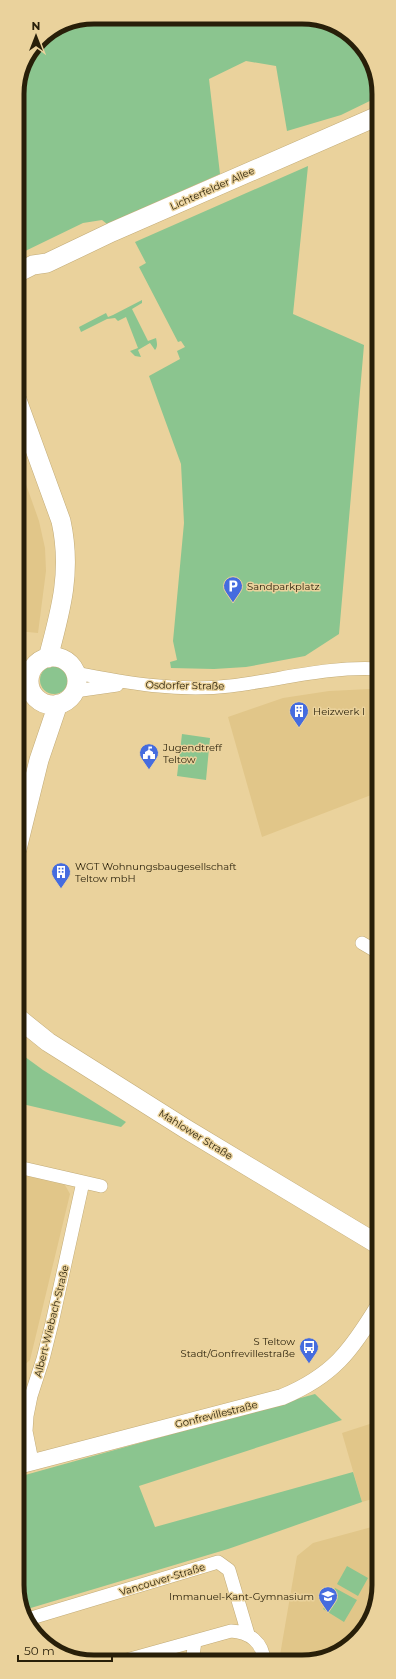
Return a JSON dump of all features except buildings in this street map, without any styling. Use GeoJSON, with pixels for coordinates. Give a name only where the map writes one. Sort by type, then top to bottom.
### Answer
{"type":"FeatureCollection","features":[{"type":"Feature","properties":{"kind":"main road","name":"Lichterfelder Allee"},"geometry":{"type":"LineString","coordinates":[[24,270],[33,265],[47,263],[112,232],[372,119]]}},
{"type":"Feature","properties":{"kind":"main road","name":"Lichterfelder Allee"},"geometry":{"type":"LineString","coordinates":[[24,282],[38,274],[47,263]]}},
{"type":"Feature","properties":{"kind":"main road"},"geometry":{"type":"LineString","coordinates":[[24,419],[61,521],[66,542],[66,563],[61,605],[66,670],[71,697],[50,703],[32,693],[24,681]]}},
{"type":"Feature","properties":{"kind":"main road"},"geometry":{"type":"LineString","coordinates":[[24,679],[41,660],[66,670]]}},
{"type":"Feature","properties":{"kind":"main road"},"geometry":{"type":"LineString","coordinates":[[24,821],[39,760],[50,703]]}},
{"type":"Feature","properties":{"kind":"main road","name":"Mahlower Straße"},"geometry":{"type":"LineString","coordinates":[[24,1022],[48,1042],[95,1072],[186,1129],[372,1241]]}},
{"type":"Feature","properties":{"kind":"street","name":"Osdorfer Straße"},"geometry":{"type":"LineString","coordinates":[[66,670],[130,683],[174,687],[224,686],[311,672],[372,669]]}},
{"type":"Feature","properties":{"kind":"street"},"geometry":{"type":"LineString","coordinates":[[362,943],[372,949]]}},
{"type":"Feature","properties":{"kind":"street"},"geometry":{"type":"LineString","coordinates":[[24,1168],[101,1186]]}},
{"type":"Feature","properties":{"kind":"street","name":"Albert-Wiebach-Straße"},"geometry":{"type":"LineString","coordinates":[[25,1463],[26,1416],[52,1323],[83,1182]]}},
{"type":"Feature","properties":{"kind":"street","name":"Gonfrevillestraße"},"geometry":{"type":"LineString","coordinates":[[25,1463],[274,1399],[295,1392],[318,1379],[345,1355],[372,1317]]}},
{"type":"Feature","properties":{"kind":"street","name":"Vancouver-Straße"},"geometry":{"type":"LineString","coordinates":[[32,1618],[218,1562],[229,1570],[248,1634],[259,1644],[263,1655]]}},
{"type":"Feature","properties":{"kind":"street"},"geometry":{"type":"LineString","coordinates":[[144,1655],[231,1632],[248,1634]]}},
{"type":"Feature","properties":{"kind":"street"},"geometry":{"type":"LineString","coordinates":[[193,1655],[195,1642]]}},
{"type":"Feature","properties":{"kind":"shaded area"},"geometry":{"type":"Polygon","coordinates":[[[24,479],[39,521],[45,548],[46,571],[38,633],[24,632],[24,479]]]}},
{"type":"Feature","properties":{"kind":"shaded area"},"geometry":{"type":"Polygon","coordinates":[[[372,689],[372,795],[262,837],[228,717],[283,698],[329,691],[372,689]]]}},
{"type":"Feature","properties":{"kind":"shaded area"},"geometry":{"type":"Polygon","coordinates":[[[24,1175],[65,1185],[70,1194],[30,1360],[24,1366],[24,1175]]]}},
{"type":"Feature","properties":{"kind":"shaded area"},"geometry":{"type":"Polygon","coordinates":[[[372,1423],[372,1499],[362,1502],[342,1433],[372,1423]]]}},
{"type":"Feature","properties":{"kind":"shaded area","name":"Immanuel-Kant-Gymnasium"},"geometry":{"type":"Polygon","coordinates":[[[372,1527],[371,1599],[367,1612],[360,1624],[345,1641],[320,1653],[280,1655],[297,1556],[313,1543],[372,1527]]]}},
{"type":"Feature","properties":{"kind":"green space"},"geometry":{"type":"Polygon","coordinates":[[[94,24],[316,25],[337,33],[345,38],[355,48],[365,63],[371,85],[372,100],[341,115],[287,131],[276,66],[246,61],[209,79],[220,174],[107,224],[102,220],[83,223],[24,252],[24,89],[26,76],[35,56],[56,56],[56,35],[59,33],[71,28],[94,24]]]}},
{"type":"Feature","properties":{"kind":"green space"},"geometry":{"type":"Polygon","coordinates":[[[308,166],[293,314],[364,345],[339,634],[305,656],[246,667],[214,669],[171,668],[170,662],[177,660],[173,641],[184,523],[181,464],[149,376],[180,359],[177,351],[185,347],[181,341],[178,342],[139,267],[146,263],[135,242],[308,166]]]}},
{"type":"Feature","properties":{"kind":"green space"},"geometry":{"type":"Polygon","coordinates":[[[142,300],[142,303],[132,309],[148,341],[156,338],[157,346],[155,350],[150,343],[138,350],[141,357],[135,356],[130,351],[138,348],[126,317],[118,321],[115,318],[107,319],[81,332],[79,327],[106,313],[108,317],[113,315],[142,300]]]}},
{"type":"Feature","properties":{"kind":"green space"},"geometry":{"type":"Polygon","coordinates":[[[54,666],[64,670],[68,680],[64,690],[54,694],[44,690],[40,680],[44,670],[54,666]]]}},
{"type":"Feature","properties":{"kind":"green space"},"geometry":{"type":"Polygon","coordinates":[[[182,734],[210,738],[206,780],[177,776],[182,734]]]}},
{"type":"Feature","properties":{"kind":"green space"},"geometry":{"type":"Polygon","coordinates":[[[24,1056],[43,1070],[126,1122],[121,1127],[24,1104],[24,1056]]]}},
{"type":"Feature","properties":{"kind":"green space"},"geometry":{"type":"Polygon","coordinates":[[[315,1394],[342,1420],[139,1486],[155,1527],[353,1472],[362,1502],[228,1549],[28,1609],[24,1585],[24,1475],[315,1394]]]}},
{"type":"Feature","properties":{"kind":"green space"},"geometry":{"type":"Polygon","coordinates":[[[347,1566],[368,1578],[358,1596],[337,1584],[347,1566]]]}},
{"type":"Feature","properties":{"kind":"green space"},"geometry":{"type":"Polygon","coordinates":[[[335,1588],[357,1600],[344,1622],[323,1609],[335,1588]]]}},
{"type":"Feature","properties":{"kind":"place","name":"Sandparkplatz"},"geometry":{"type":"Point","coordinates":[233,603]}},
{"type":"Feature","properties":{"kind":"place","name":"Heizwerk I"},"geometry":{"type":"Point","coordinates":[299,728]}},
{"type":"Feature","properties":{"kind":"place","name":"Jugendtreff Teltow"},"geometry":{"type":"Point","coordinates":[149,770]}},
{"type":"Feature","properties":{"kind":"place","name":"WGT Wohnungsbaugesellschaft Teltow mbH"},"geometry":{"type":"Point","coordinates":[61,889]}},
{"type":"Feature","properties":{"kind":"place","name":"S Teltow Stadt/Gonfrevillestraße"},"geometry":{"type":"Point","coordinates":[309,1364]}},
{"type":"Feature","properties":{"kind":"place","name":"Immanuel-Kant-Gymnasium"},"geometry":{"type":"Point","coordinates":[328,1613]}}]}
